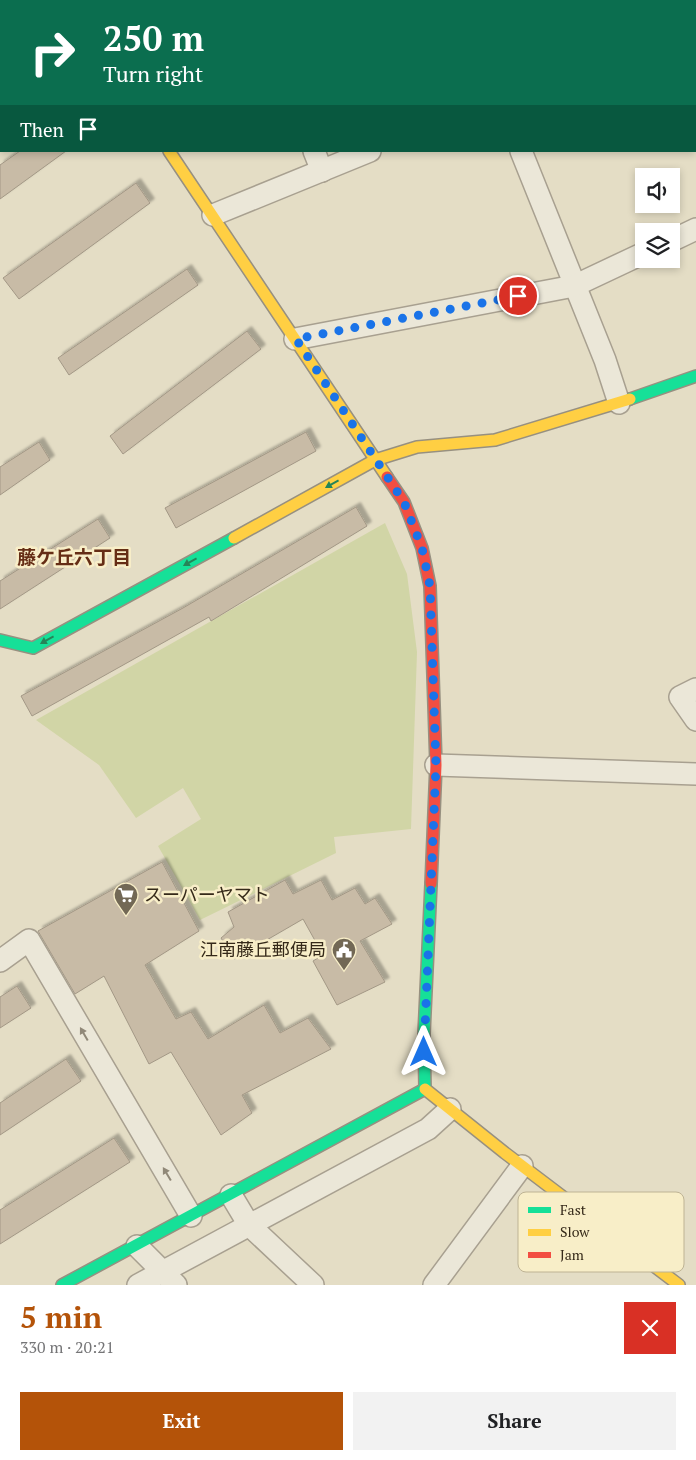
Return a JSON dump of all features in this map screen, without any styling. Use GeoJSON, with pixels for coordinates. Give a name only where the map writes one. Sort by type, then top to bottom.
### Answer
{"type":"FeatureCollection","features":[{"type":"Feature","properties":{"kind":"street"},"geometry":{"type":"LineString","coordinates":[[170,152],[214,215],[404,502],[422,548],[430,586],[436,765],[424,1034],[425,1089]]}},
{"type":"Feature","properties":{"kind":"street"},"geometry":{"type":"LineString","coordinates":[[214,215],[318,161],[365,152]]}},
{"type":"Feature","properties":{"kind":"street"},"geometry":{"type":"LineString","coordinates":[[521,152],[605,360],[619,403]]}},
{"type":"Feature","properties":{"kind":"street"},"geometry":{"type":"LineString","coordinates":[[680,237],[696,230]]}},
{"type":"Feature","properties":{"kind":"street"},"geometry":{"type":"LineString","coordinates":[[296,339],[574,286],[635,258]]}},
{"type":"Feature","properties":{"kind":"street"},"geometry":{"type":"LineString","coordinates":[[0,640],[33,648],[375,460],[417,447],[495,440],[619,403],[696,376]]}},
{"type":"Feature","properties":{"kind":"street"},"geometry":{"type":"LineString","coordinates":[[696,689],[680,697],[696,720]]}},
{"type":"Feature","properties":{"kind":"street"},"geometry":{"type":"LineString","coordinates":[[436,765],[696,774]]}},
{"type":"Feature","properties":{"kind":"street"},"geometry":{"type":"LineString","coordinates":[[0,961],[29,940],[191,1216]]}},
{"type":"Feature","properties":{"kind":"street"},"geometry":{"type":"LineString","coordinates":[[425,1089],[556,1192]]}},
{"type":"Feature","properties":{"kind":"street"},"geometry":{"type":"LineString","coordinates":[[62,1285],[157,1266],[425,1089]]}},
{"type":"Feature","properties":{"kind":"street"},"geometry":{"type":"LineString","coordinates":[[191,1216],[241,1212],[428,1129],[450,1109]]}},
{"type":"Feature","properties":{"kind":"street"},"geometry":{"type":"LineString","coordinates":[[434,1285],[522,1166]]}},
{"type":"Feature","properties":{"kind":"street"},"geometry":{"type":"LineString","coordinates":[[241,1212],[313,1285]]}},
{"type":"Feature","properties":{"kind":"street"},"geometry":{"type":"LineString","coordinates":[[138,1285],[157,1266],[191,1216]]}},
{"type":"Feature","properties":{"kind":"street"},"geometry":{"type":"LineString","coordinates":[[662,1272],[679,1285]]}},
{"type":"Feature","properties":{"kind":"green space"},"geometry":{"type":"Polygon","coordinates":[[[385,523],[407,574],[417,652],[411,829],[334,837],[336,853],[200,920],[158,846],[201,819],[183,788],[136,818],[99,765],[36,720],[385,523]]]}},
{"type":"Feature","properties":{"kind":"building"},"geometry":{"type":"Polygon","coordinates":[[[19,152],[65,152],[0,199],[0,165],[19,152]]]}},
{"type":"Feature","properties":{"kind":"building"},"geometry":{"type":"Polygon","coordinates":[[[136,183],[150,203],[19,299],[3,278],[136,183]]]}},
{"type":"Feature","properties":{"kind":"building"},"geometry":{"type":"Polygon","coordinates":[[[187,269],[198,285],[69,375],[58,358],[187,269]]]}},
{"type":"Feature","properties":{"kind":"building"},"geometry":{"type":"Polygon","coordinates":[[[247,331],[261,349],[123,454],[110,436],[247,331]]]}},
{"type":"Feature","properties":{"kind":"building"},"geometry":{"type":"Polygon","coordinates":[[[306,432],[316,451],[176,528],[165,508],[306,432]]]}},
{"type":"Feature","properties":{"kind":"building"},"geometry":{"type":"Polygon","coordinates":[[[39,442],[50,460],[0,495],[0,467],[39,442]]]}},
{"type":"Feature","properties":{"kind":"building"},"geometry":{"type":"Polygon","coordinates":[[[356,507],[367,526],[211,621],[209,617],[32,716],[21,696],[183,608],[356,507]]]}},
{"type":"Feature","properties":{"kind":"building"},"geometry":{"type":"Polygon","coordinates":[[[98,519],[110,538],[0,609],[0,581],[98,519]]]}},
{"type":"Feature","properties":{"kind":"building"},"geometry":{"type":"Polygon","coordinates":[[[162,862],[199,931],[145,965],[176,1019],[191,1012],[208,1039],[264,1005],[280,1033],[308,1018],[331,1049],[242,1095],[252,1113],[221,1135],[171,1052],[149,1064],[104,976],[75,994],[38,931],[162,862]]]}},
{"type":"Feature","properties":{"kind":"building"},"geometry":{"type":"Polygon","coordinates":[[[285,880],[293,894],[321,880],[332,900],[355,888],[365,904],[375,898],[392,924],[360,941],[385,982],[337,1005],[313,961],[323,955],[303,919],[234,959],[221,938],[234,927],[228,912],[285,880]]]}},
{"type":"Feature","properties":{"kind":"building"},"geometry":{"type":"Polygon","coordinates":[[[17,986],[31,1008],[0,1028],[0,997],[17,986]]]}},
{"type":"Feature","properties":{"kind":"building"},"geometry":{"type":"Polygon","coordinates":[[[66,1059],[81,1081],[0,1135],[0,1103],[66,1059]]]}},
{"type":"Feature","properties":{"kind":"building"},"geometry":{"type":"Polygon","coordinates":[[[114,1138],[130,1162],[0,1244],[0,1210],[114,1138]]]}},
{"type":"Feature","properties":{"kind":"traffic: fast"},"geometry":{"type":"LineString","coordinates":[[630,399],[696,376]]}},
{"type":"Feature","properties":{"kind":"traffic: fast"},"geometry":{"type":"LineString","coordinates":[[0,640],[33,648],[234,538]]}},
{"type":"Feature","properties":{"kind":"traffic: fast"},"geometry":{"type":"LineString","coordinates":[[425,1089],[424,1034],[431,884]]}},
{"type":"Feature","properties":{"kind":"traffic: fast"},"geometry":{"type":"LineString","coordinates":[[62,1285],[425,1089]]}},
{"type":"Feature","properties":{"kind":"traffic: slow"},"geometry":{"type":"LineString","coordinates":[[170,152],[387,477]]}},
{"type":"Feature","properties":{"kind":"traffic: slow"},"geometry":{"type":"LineString","coordinates":[[234,538],[375,460],[417,447],[495,440],[630,399]]}},
{"type":"Feature","properties":{"kind":"traffic: slow"},"geometry":{"type":"LineString","coordinates":[[425,1089],[556,1192]]}},
{"type":"Feature","properties":{"kind":"traffic: slow"},"geometry":{"type":"LineString","coordinates":[[662,1272],[679,1285]]}},
{"type":"Feature","properties":{"kind":"traffic: jam"},"geometry":{"type":"LineString","coordinates":[[387,477],[404,502],[422,548],[430,586],[436,765],[431,884]]}},
{"type":"Feature","properties":{"kind":"place","name":"スーパーヤマト"},"geometry":{"type":"Point","coordinates":[126,916]}},
{"type":"Feature","properties":{"kind":"place","name":"江南藤丘郵便局"},"geometry":{"type":"Point","coordinates":[344,971]}},
{"type":"Feature","properties":{"kind":"district","name":"藤ケ丘六丁目"},"geometry":{"type":"Point","coordinates":[74,557]}},
{"type":"Feature","properties":{"kind":"route"},"geometry":{"type":"LineString","coordinates":[[424,1052],[436,765],[430,586],[422,548],[404,502],[296,339],[518,296]]}}]}
